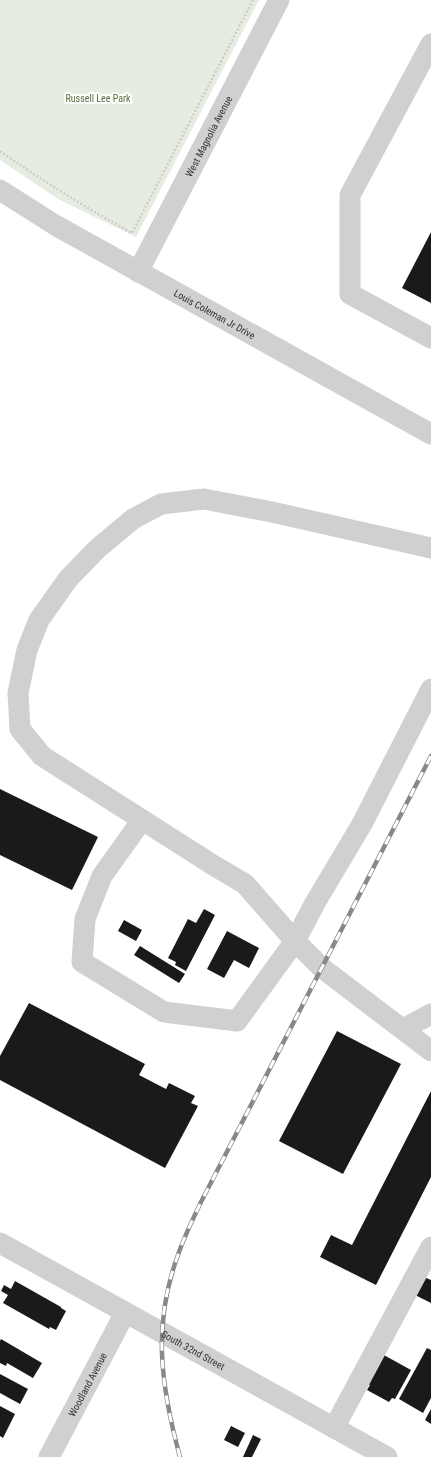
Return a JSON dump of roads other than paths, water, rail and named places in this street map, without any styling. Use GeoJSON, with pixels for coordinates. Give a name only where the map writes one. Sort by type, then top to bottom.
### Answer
{"type":"FeatureCollection","features":[{"type":"Feature","properties":{"kind":"street","name":"West Magnolia Avenue"},"geometry":{"type":"LineString","coordinates":[[138,272],[279,0]]}},
{"type":"Feature","properties":{"kind":"street"},"geometry":{"type":"LineString","coordinates":[[431,44],[350,195],[350,294],[431,338]]}},
{"type":"Feature","properties":{"kind":"street","name":"Louis Coleman Jr Drive"},"geometry":{"type":"LineString","coordinates":[[0,190],[55,225],[138,272],[431,434]]}},
{"type":"Feature","properties":{"kind":"street"},"geometry":{"type":"LineString","coordinates":[[431,548],[272,512],[204,499],[162,504],[133,519],[97,549],[68,579],[40,620],[27,650],[18,693],[20,729],[42,756],[213,865],[246,884],[295,941],[322,968],[431,1051]]}},
{"type":"Feature","properties":{"kind":"street"},"geometry":{"type":"LineString","coordinates":[[142,820],[102,876],[85,919],[82,962],[164,1012],[237,1021],[295,941],[315,903],[362,824],[431,689]]}},
{"type":"Feature","properties":{"kind":"street"},"geometry":{"type":"LineString","coordinates":[[403,1029],[431,1014]]}},
{"type":"Feature","properties":{"kind":"street","name":"South 32nd Street"},"geometry":{"type":"LineString","coordinates":[[0,1243],[387,1457]]}},
{"type":"Feature","properties":{"kind":"street"},"geometry":{"type":"LineString","coordinates":[[334,1428],[428,1261]]}},
{"type":"Feature","properties":{"kind":"street","name":"Woodland Avenue"},"geometry":{"type":"LineString","coordinates":[[49,1457],[125,1313]]}},
{"type":"Feature","properties":{"kind":"railway"},"geometry":{"type":"LineString","coordinates":[[180,1457],[168,1406],[162,1356],[162,1331],[165,1306],[170,1281],[180,1248],[201,1202],[431,756]]}},
{"type":"Feature","properties":{"kind":"park label","name":"Russell Lee Park"},"geometry":{"type":"Point","coordinates":[98,98]}}]}
